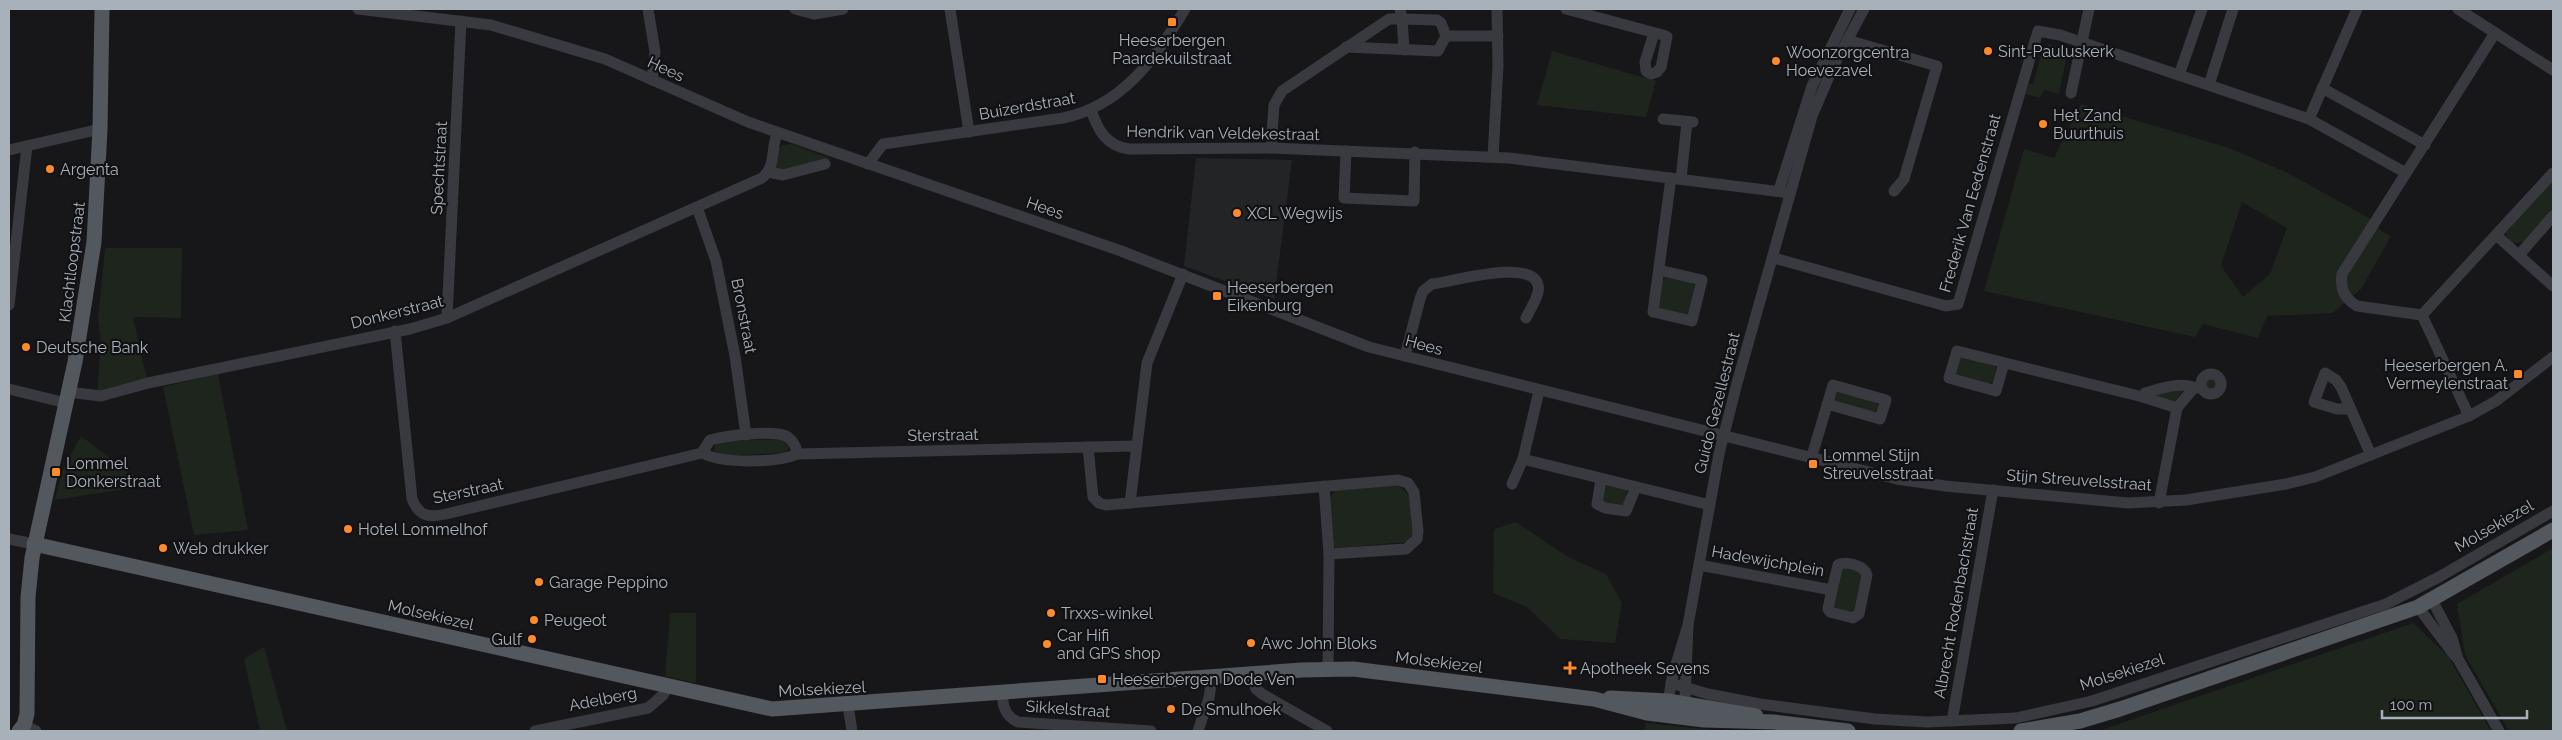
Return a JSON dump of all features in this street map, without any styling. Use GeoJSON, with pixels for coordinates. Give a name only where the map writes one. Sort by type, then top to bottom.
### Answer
{"type":"FeatureCollection","features":[{"type":"Feature","properties":{"kind":"main road","name":"Klachtloopstraat"},"geometry":{"type":"LineString","coordinates":[[26,729],[28,704],[28,597],[34,544],[83,321],[91,267],[100,129],[102,9]]}},
{"type":"Feature","properties":{"kind":"main road","name":"Molsekiezel"},"geometry":{"type":"LineString","coordinates":[[2021,731],[2080,721],[2120,709],[2418,607],[2553,530]]}},
{"type":"Feature","properties":{"kind":"main road","name":"Molsekiezel"},"geometry":{"type":"LineString","coordinates":[[34,544],[772,710],[1328,669],[1386,673],[1594,699],[1646,713],[1726,722],[1774,722],[1848,731]]}},
{"type":"Feature","properties":{"kind":"main road","name":"Molsekiezel"},"geometry":{"type":"LineString","coordinates":[[1594,699],[1634,698],[1668,701],[1732,710],[1774,722]]}},
{"type":"Feature","properties":{"kind":"street","name":"Hees"},"geometry":{"type":"LineString","coordinates":[[358,9],[461,21],[500,28],[605,59],[698,102],[777,133],[1183,274],[1369,347],[1723,436]]}},
{"type":"Feature","properties":{"kind":"street"},"geometry":{"type":"LineString","coordinates":[[648,9],[655,52],[652,80]]}},
{"type":"Feature","properties":{"kind":"street"},"geometry":{"type":"LineString","coordinates":[[795,9],[807,14],[835,9]]}},
{"type":"Feature","properties":{"kind":"street"},"geometry":{"type":"LineString","coordinates":[[950,9],[969,132]]}},
{"type":"Feature","properties":{"kind":"street","name":"Buizerdstraat"},"geometry":{"type":"LineString","coordinates":[[868,164],[883,144],[1063,118],[1091,110],[1125,88],[1145,68],[1158,52],[1185,9]]}},
{"type":"Feature","properties":{"kind":"street"},"geometry":{"type":"LineString","coordinates":[[1493,157],[1498,36],[1497,9]]}},
{"type":"Feature","properties":{"kind":"street"},"geometry":{"type":"LineString","coordinates":[[1566,9],[1654,33]]}},
{"type":"Feature","properties":{"kind":"street"},"geometry":{"type":"LineString","coordinates":[[1807,114],[1812,86],[1850,9]]}},
{"type":"Feature","properties":{"kind":"street"},"geometry":{"type":"LineString","coordinates":[[1807,114],[1864,9]]}},
{"type":"Feature","properties":{"kind":"street"},"geometry":{"type":"LineString","coordinates":[[2071,93],[2089,9]]}},
{"type":"Feature","properties":{"kind":"street"},"geometry":{"type":"LineString","coordinates":[[2179,75],[2202,9]]}},
{"type":"Feature","properties":{"kind":"street"},"geometry":{"type":"LineString","coordinates":[[2210,85],[2233,9]]}},
{"type":"Feature","properties":{"kind":"street"},"geometry":{"type":"LineString","coordinates":[[2308,119],[2358,9]]}},
{"type":"Feature","properties":{"kind":"street"},"geometry":{"type":"LineString","coordinates":[[2458,9],[2553,70]]}},
{"type":"Feature","properties":{"kind":"street"},"geometry":{"type":"LineString","coordinates":[[1270,148],[1272,114],[1276,98],[1282,91],[1389,19],[1401,14],[1437,20],[1441,24],[1446,36]]}},
{"type":"Feature","properties":{"kind":"street"},"geometry":{"type":"LineString","coordinates":[[1401,14],[1404,50]]}},
{"type":"Feature","properties":{"kind":"street","name":"Spechtstraat"},"geometry":{"type":"LineString","coordinates":[[447,318],[461,21]]}},
{"type":"Feature","properties":{"kind":"street","name":"Frederik Van Eedenstraat"},"geometry":{"type":"LineString","coordinates":[[1774,258],[1946,306],[1958,304],[2038,30],[2082,42]]}},
{"type":"Feature","properties":{"kind":"street"},"geometry":{"type":"LineString","coordinates":[[2422,315],[2357,306],[2348,300],[2342,288],[2342,274],[2495,33]]}},
{"type":"Feature","properties":{"kind":"street"},"geometry":{"type":"LineString","coordinates":[[1446,36],[1498,36]]}},
{"type":"Feature","properties":{"kind":"street"},"geometry":{"type":"LineString","coordinates":[[1346,47],[1438,50],[1446,36]]}},
{"type":"Feature","properties":{"kind":"street"},"geometry":{"type":"LineString","coordinates":[[1847,40],[1937,66],[1904,179],[1894,191]]}},
{"type":"Feature","properties":{"kind":"street"},"geometry":{"type":"LineString","coordinates":[[2082,42],[2308,119],[2406,173]]}},
{"type":"Feature","properties":{"kind":"street"},"geometry":{"type":"LineString","coordinates":[[2322,88],[2425,145]]}},
{"type":"Feature","properties":{"kind":"street","name":"Hendrik van Veldekestraat"},"geometry":{"type":"LineString","coordinates":[[1091,110],[1100,131],[1111,144],[1119,148],[1145,150],[1270,148],[1415,152],[1493,157],[1785,191]]}},
{"type":"Feature","properties":{"kind":"street","name":"Guido Gezellestraat"},"geometry":{"type":"LineString","coordinates":[[1668,701],[1671,683],[1688,625],[1723,436],[1774,258],[1785,191],[1807,114]]}},
{"type":"Feature","properties":{"kind":"street"},"geometry":{"type":"LineString","coordinates":[[1659,270],[1702,280],[1692,321],[1653,312],[1659,270],[1676,178],[1690,122],[1663,119]]}},
{"type":"Feature","properties":{"kind":"street"},"geometry":{"type":"LineString","coordinates":[[9,150],[100,129]]}},
{"type":"Feature","properties":{"kind":"street"},"geometry":{"type":"LineString","coordinates":[[777,133],[773,145],[772,165],[769,172],[784,175],[825,164]]}},
{"type":"Feature","properties":{"kind":"street"},"geometry":{"type":"LineString","coordinates":[[9,305],[27,146]]}},
{"type":"Feature","properties":{"kind":"street"},"geometry":{"type":"LineString","coordinates":[[1346,151],[1344,198],[1414,201],[1415,152]]}},
{"type":"Feature","properties":{"kind":"street","name":"Donkerstraat"},"geometry":{"type":"LineString","coordinates":[[9,389],[67,397],[102,396],[148,383],[395,331],[447,318],[762,178],[769,172]]}},
{"type":"Feature","properties":{"kind":"street"},"geometry":{"type":"LineString","coordinates":[[2422,315],[2553,173]]}},
{"type":"Feature","properties":{"kind":"street","name":"Bronstraat"},"geometry":{"type":"LineString","coordinates":[[697,207],[716,261],[735,356],[746,435]]}},
{"type":"Feature","properties":{"kind":"street"},"geometry":{"type":"LineString","coordinates":[[2519,255],[2553,216]]}},
{"type":"Feature","properties":{"kind":"street"},"geometry":{"type":"LineString","coordinates":[[2496,235],[2553,286]]}},
{"type":"Feature","properties":{"kind":"street"},"geometry":{"type":"LineString","coordinates":[[1405,356],[1420,299],[1423,291],[1432,284],[1505,272],[1523,273],[1534,277],[1539,290],[1526,318]]}},
{"type":"Feature","properties":{"kind":"street"},"geometry":{"type":"LineString","coordinates":[[1130,503],[1147,363],[1183,274]]}},
{"type":"Feature","properties":{"kind":"street"},"geometry":{"type":"LineString","coordinates":[[2422,315],[2469,416]]}},
{"type":"Feature","properties":{"kind":"street","name":"Sterstraat"},"geometry":{"type":"LineString","coordinates":[[395,331],[412,499],[416,509],[428,516],[446,514],[702,453],[713,459],[725,460],[788,458],[798,454],[1136,446]]}},
{"type":"Feature","properties":{"kind":"street"},"geometry":{"type":"LineString","coordinates":[[2004,363],[1996,391],[1949,378],[1957,351],[2142,397],[2177,408]]}},
{"type":"Feature","properties":{"kind":"street","name":"Stijn Streuvelsstraat"},"geometry":{"type":"LineString","coordinates":[[1723,436],[1897,479],[2128,503],[2160,502],[2286,484],[2315,477],[2469,416],[2496,401],[2553,357]]}},
{"type":"Feature","properties":{"kind":"street"},"geometry":{"type":"LineString","coordinates":[[1811,458],[1827,404],[1833,385],[1886,400],[1880,419],[1827,404]]}},
{"type":"Feature","properties":{"kind":"street"},"geometry":{"type":"LineString","coordinates":[[2142,397],[2145,393],[2160,388],[2198,387],[2177,408],[2160,502]]}},
{"type":"Feature","properties":{"kind":"street"},"geometry":{"type":"LineString","coordinates":[[1512,484],[1523,459],[1539,391]]}},
{"type":"Feature","properties":{"kind":"street"},"geometry":{"type":"LineString","coordinates":[[2350,409],[2371,455]]}},
{"type":"Feature","properties":{"kind":"street","name":"Sterstraat"},"geometry":{"type":"LineString","coordinates":[[702,453],[710,440],[746,435],[783,434],[790,438],[798,454]]}},
{"type":"Feature","properties":{"kind":"street"},"geometry":{"type":"LineString","coordinates":[[1088,447],[1093,498],[1099,503],[1106,505],[1398,480],[1408,483],[1414,492],[1418,531],[1417,539],[1406,548],[1329,554]]}},
{"type":"Feature","properties":{"kind":"street"},"geometry":{"type":"LineString","coordinates":[[1523,459],[1710,505]]}},
{"type":"Feature","properties":{"kind":"street"},"geometry":{"type":"LineString","coordinates":[[1601,479],[1597,504],[1617,511],[1626,511],[1636,487]]}},
{"type":"Feature","properties":{"kind":"street"},"geometry":{"type":"LineString","coordinates":[[1324,486],[1329,554],[1328,669]]}},
{"type":"Feature","properties":{"kind":"street","name":"Albrecht Rodenbachstraat"},"geometry":{"type":"LineString","coordinates":[[1952,721],[1993,490]]}},
{"type":"Feature","properties":{"kind":"street","name":"Molsekiezel"},"geometry":{"type":"LineString","coordinates":[[1671,683],[1687,686],[1708,694],[1822,713],[1875,719],[1952,721],[2016,718],[2084,703],[2386,604],[2432,581],[2553,511]]}},
{"type":"Feature","properties":{"kind":"street","name":"Molsekiezel"},"geometry":{"type":"LineString","coordinates":[[9,539],[34,544]]}},
{"type":"Feature","properties":{"kind":"street","name":"Hadewijchplein"},"geometry":{"type":"LineString","coordinates":[[1841,563],[1862,567],[1866,570],[1867,574],[1857,618],[1832,615],[1828,609],[1832,590],[1836,568],[1841,563]]}},
{"type":"Feature","properties":{"kind":"street","name":"Hadewijchplein"},"geometry":{"type":"LineString","coordinates":[[1699,565],[1832,590]]}},
{"type":"Feature","properties":{"kind":"street"},"geometry":{"type":"LineString","coordinates":[[2432,600],[2452,638],[2458,659]]}},
{"type":"Feature","properties":{"kind":"street"},"geometry":{"type":"LineString","coordinates":[[2418,607],[2458,659],[2499,731]]}},
{"type":"Feature","properties":{"kind":"street","name":"Guido Gezellestraat"},"geometry":{"type":"LineString","coordinates":[[1685,704],[1688,625]]}},
{"type":"Feature","properties":{"kind":"street"},"geometry":{"type":"LineString","coordinates":[[1251,674],[1256,689],[1262,694],[1327,731]]}},
{"type":"Feature","properties":{"kind":"street"},"geometry":{"type":"LineString","coordinates":[[1198,731],[1209,698],[1212,678]]}},
{"type":"Feature","properties":{"kind":"street","name":"Adelberg"},"geometry":{"type":"LineString","coordinates":[[535,731],[648,708],[654,705],[668,687]]}},
{"type":"Feature","properties":{"kind":"street","name":"Sikkelstraat"},"geometry":{"type":"LineString","coordinates":[[1002,694],[1005,711],[1010,718],[1018,722],[1151,731]]}},
{"type":"Feature","properties":{"kind":"street"},"geometry":{"type":"LineString","coordinates":[[1668,701],[1675,716],[1685,704]]}},
{"type":"Feature","properties":{"kind":"street"},"geometry":{"type":"LineString","coordinates":[[848,705],[852,731]]}},
{"type":"Feature","properties":{"kind":"shaded area"},"geometry":{"type":"Polygon","coordinates":[[[2048,44],[2068,49],[2059,94],[2044,90],[2040,98],[2025,94],[2029,83],[2033,84],[2043,48],[2046,49],[2048,44]]]}},
{"type":"Feature","properties":{"kind":"shaded area"},"geometry":{"type":"Polygon","coordinates":[[[1552,51],[1656,81],[1646,117],[1537,105],[1552,51]]]}},
{"type":"Feature","properties":{"kind":"shaded area"},"geometry":{"type":"Polygon","coordinates":[[[2081,104],[2229,148],[2286,172],[2373,220],[2380,230],[2391,236],[2361,289],[2333,313],[2267,316],[2258,338],[2203,324],[2195,337],[1984,291],[2024,149],[2054,158],[2081,104]],[[2242,202],[2221,266],[2243,297],[2270,274],[2287,228],[2242,202]]]}},
{"type":"Feature","properties":{"kind":"shaded area"},"geometry":{"type":"Polygon","coordinates":[[[791,144],[832,159],[787,171],[775,170],[778,149],[783,145],[791,144]]]}},
{"type":"Feature","properties":{"kind":"shaded area","name":"XCL Wegwijs"},"geometry":{"type":"Polygon","coordinates":[[[1196,158],[1292,160],[1274,299],[1184,266],[1196,158]]]}},
{"type":"Feature","properties":{"kind":"shaded area"},"geometry":{"type":"Polygon","coordinates":[[[2553,176],[2553,210],[2524,242],[2512,243],[2507,237],[2506,232],[2553,176]]]}},
{"type":"Feature","properties":{"kind":"shaded area"},"geometry":{"type":"Polygon","coordinates":[[[105,248],[182,248],[181,318],[133,317],[147,380],[97,392],[101,342],[98,320],[105,248]]]}},
{"type":"Feature","properties":{"kind":"shaded area"},"geometry":{"type":"Polygon","coordinates":[[[1666,276],[1695,284],[1690,313],[1683,315],[1660,309],[1658,306],[1662,281],[1666,276]]]}},
{"type":"Feature","properties":{"kind":"shaded area"},"geometry":{"type":"Polygon","coordinates":[[[1963,357],[1996,367],[1993,381],[1989,384],[1958,377],[1955,374],[1958,358],[1963,357]]]}},
{"type":"Feature","properties":{"kind":"shaded area"},"geometry":{"type":"Polygon","coordinates":[[[218,374],[248,530],[194,535],[163,387],[218,374]]]}},
{"type":"Feature","properties":{"kind":"shaded area"},"geometry":{"type":"Polygon","coordinates":[[[2209,378],[2213,378],[2217,384],[2213,390],[2209,390],[2205,386],[2205,382],[2209,378]]]}},
{"type":"Feature","properties":{"kind":"shaded area"},"geometry":{"type":"Polygon","coordinates":[[[1835,390],[1875,401],[1879,408],[1874,412],[1835,401],[1832,398],[1835,390]]]}},
{"type":"Feature","properties":{"kind":"shaded area"},"geometry":{"type":"Polygon","coordinates":[[[2183,391],[2175,402],[2156,396],[2157,392],[2183,391]]]}},
{"type":"Feature","properties":{"kind":"shaded area"},"geometry":{"type":"Polygon","coordinates":[[[81,436],[136,478],[139,487],[54,500],[64,467],[81,436]]]}},
{"type":"Feature","properties":{"kind":"shaded area"},"geometry":{"type":"Polygon","coordinates":[[[784,439],[789,446],[788,450],[781,453],[722,456],[715,451],[714,447],[720,441],[784,439]]]}},
{"type":"Feature","properties":{"kind":"shaded area"},"geometry":{"type":"Polygon","coordinates":[[[1398,485],[1410,496],[1414,532],[1407,542],[1336,548],[1332,543],[1329,501],[1334,491],[1398,485]]]}},
{"type":"Feature","properties":{"kind":"shaded area"},"geometry":{"type":"Polygon","coordinates":[[[1605,485],[1627,489],[1626,505],[1601,502],[1605,485]]]}},
{"type":"Feature","properties":{"kind":"shaded area"},"geometry":{"type":"Polygon","coordinates":[[[1516,522],[1570,558],[1606,574],[1622,603],[1615,643],[1560,639],[1527,607],[1493,593],[1494,529],[1516,522]]]}},
{"type":"Feature","properties":{"kind":"shaded area"},"geometry":{"type":"Polygon","coordinates":[[[2553,548],[2553,731],[2509,731],[2465,655],[2457,604],[2553,548]]]}},
{"type":"Feature","properties":{"kind":"shaded area"},"geometry":{"type":"Polygon","coordinates":[[[1842,568],[1861,571],[1862,574],[1853,613],[1833,608],[1842,568]]]}},
{"type":"Feature","properties":{"kind":"shaded area"},"geometry":{"type":"Polygon","coordinates":[[[670,613],[696,613],[696,683],[665,676],[670,613]]]}},
{"type":"Feature","properties":{"kind":"shaded area"},"geometry":{"type":"Polygon","coordinates":[[[2413,623],[2448,656],[2491,731],[2098,731],[2413,623]]]}},
{"type":"Feature","properties":{"kind":"shaded area"},"geometry":{"type":"Polygon","coordinates":[[[264,647],[287,731],[260,731],[244,659],[264,647]]]}},
{"type":"Feature","properties":{"kind":"shaded area"},"geometry":{"type":"Polygon","coordinates":[[[1646,723],[1723,731],[1644,731],[1646,723]]]}},
{"type":"Feature","properties":{"kind":"place","name":"Heeserbergen Paardekuilstraat"},"geometry":{"type":"Point","coordinates":[1172,22]}},
{"type":"Feature","properties":{"kind":"place","name":"Sint-Pauluskerk"},"geometry":{"type":"Point","coordinates":[1988,51]}},
{"type":"Feature","properties":{"kind":"place","name":"Woonzorgcentra Hoevezavel"},"geometry":{"type":"Point","coordinates":[1776,61]}},
{"type":"Feature","properties":{"kind":"place","name":"Het Zand Buurthuis"},"geometry":{"type":"Point","coordinates":[2043,124]}},
{"type":"Feature","properties":{"kind":"place","name":"Argenta"},"geometry":{"type":"Point","coordinates":[50,169]}},
{"type":"Feature","properties":{"kind":"place","name":"XCL Wegwijs"},"geometry":{"type":"Point","coordinates":[1237,213]}},
{"type":"Feature","properties":{"kind":"place","name":"Heeserbergen Eikenburg"},"geometry":{"type":"Point","coordinates":[1217,296]}},
{"type":"Feature","properties":{"kind":"place","name":"Deutsche Bank"},"geometry":{"type":"Point","coordinates":[26,347]}},
{"type":"Feature","properties":{"kind":"place","name":"Heeserbergen A. Vermeylenstraat"},"geometry":{"type":"Point","coordinates":[2518,374]}},
{"type":"Feature","properties":{"kind":"place","name":"Lommel Stijn Streuvelsstraat"},"geometry":{"type":"Point","coordinates":[1813,464]}},
{"type":"Feature","properties":{"kind":"place","name":"Lommel Donkerstraat"},"geometry":{"type":"Point","coordinates":[56,472]}},
{"type":"Feature","properties":{"kind":"place","name":"Hotel Lommelhof"},"geometry":{"type":"Point","coordinates":[348,529]}},
{"type":"Feature","properties":{"kind":"place","name":"Web drukker"},"geometry":{"type":"Point","coordinates":[163,548]}},
{"type":"Feature","properties":{"kind":"place","name":"Garage Peppino"},"geometry":{"type":"Point","coordinates":[539,582]}},
{"type":"Feature","properties":{"kind":"place","name":"Trxxs-winkel"},"geometry":{"type":"Point","coordinates":[1051,613]}},
{"type":"Feature","properties":{"kind":"place","name":"Peugeot"},"geometry":{"type":"Point","coordinates":[534,620]}},
{"type":"Feature","properties":{"kind":"place","name":"Gulf"},"geometry":{"type":"Point","coordinates":[532,639]}},
{"type":"Feature","properties":{"kind":"place","name":"Awc John Bloks"},"geometry":{"type":"Point","coordinates":[1251,643]}},
{"type":"Feature","properties":{"kind":"place","name":"Car Hifi and GPS shop"},"geometry":{"type":"Point","coordinates":[1047,644]}},
{"type":"Feature","properties":{"kind":"place","name":"Apotheek Sevens"},"geometry":{"type":"Point","coordinates":[1570,668]}},
{"type":"Feature","properties":{"kind":"place","name":"Heeserbergen Dode Ven"},"geometry":{"type":"Point","coordinates":[1102,679]}},
{"type":"Feature","properties":{"kind":"place","name":"De Smulhoek"},"geometry":{"type":"Point","coordinates":[1171,709]}}]}
